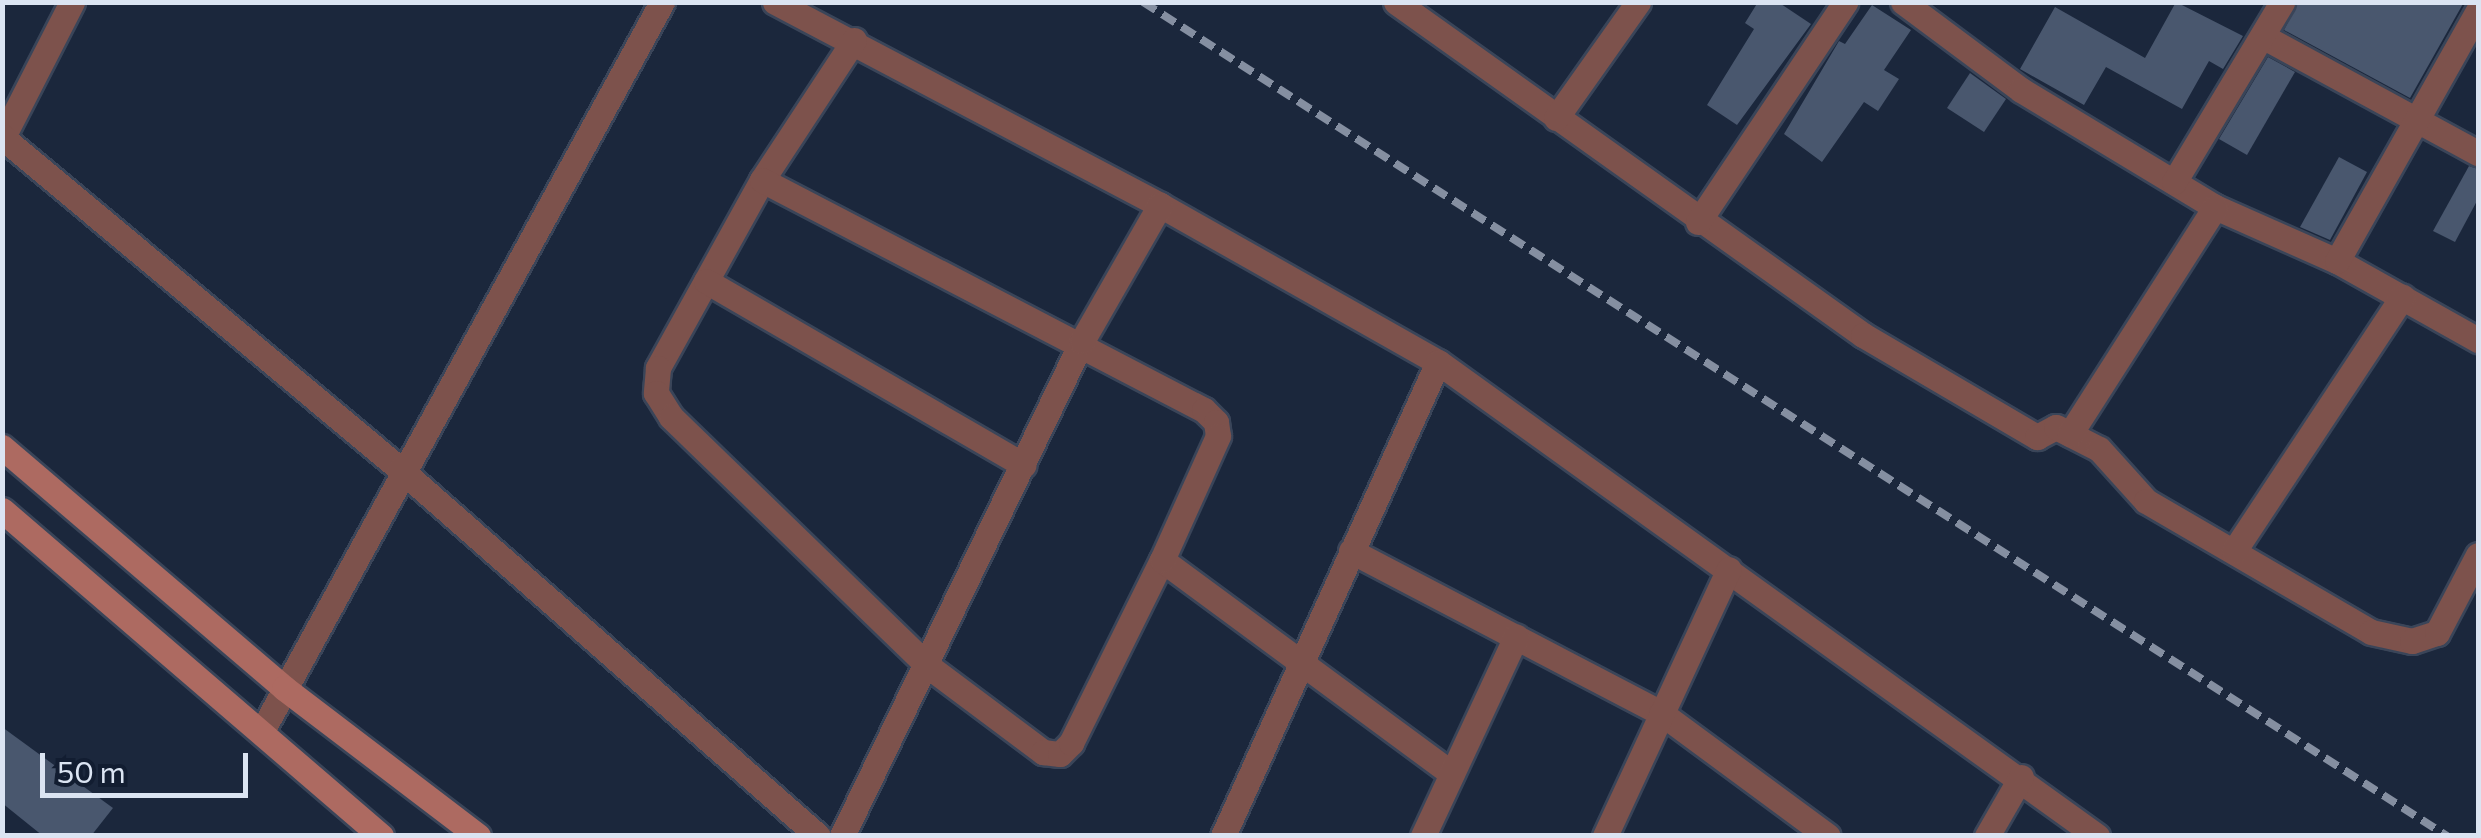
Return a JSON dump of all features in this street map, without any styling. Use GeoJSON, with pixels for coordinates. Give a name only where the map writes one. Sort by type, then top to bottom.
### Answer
{"type":"FeatureCollection","features":[{"type":"Feature","properties":{"kind":"main road"},"geometry":{"type":"LineString","coordinates":[[2,447],[284,688],[478,836]]}},
{"type":"Feature","properties":{"kind":"main road"},"geometry":{"type":"LineString","coordinates":[[2,510],[263,729],[381,836]]}},
{"type":"Feature","properties":{"kind":"street"},"geometry":{"type":"LineString","coordinates":[[72,2],[2,137],[400,469],[818,836]]}},
{"type":"Feature","properties":{"kind":"street"},"geometry":{"type":"LineString","coordinates":[[263,729],[400,469],[662,2]]}},
{"type":"Feature","properties":{"kind":"street"},"geometry":{"type":"LineString","coordinates":[[774,2],[854,40],[1160,205],[1438,362],[2021,777],[2097,836]]}},
{"type":"Feature","properties":{"kind":"street"},"geometry":{"type":"LineString","coordinates":[[1556,118],[1638,2]]}},
{"type":"Feature","properties":{"kind":"street"},"geometry":{"type":"LineString","coordinates":[[1698,222],[1845,2]]}},
{"type":"Feature","properties":{"kind":"street"},"geometry":{"type":"LineString","coordinates":[[1904,2],[2021,90],[2215,207],[2337,261],[2478,340]]}},
{"type":"Feature","properties":{"kind":"street"},"geometry":{"type":"LineString","coordinates":[[2174,182],[2282,2]]}},
{"type":"Feature","properties":{"kind":"street"},"geometry":{"type":"LineString","coordinates":[[1410,6],[1698,222],[1863,335],[2037,436],[2056,427],[2099,449],[2146,501],[2371,632],[2412,641],[2437,633],[2478,555]]}},
{"type":"Feature","properties":{"kind":"street"},"geometry":{"type":"LineString","coordinates":[[2337,261],[2420,124],[2478,11]]}},
{"type":"Feature","properties":{"kind":"street"},"geometry":{"type":"LineString","coordinates":[[2264,36],[2478,154]]}},
{"type":"Feature","properties":{"kind":"street"},"geometry":{"type":"LineString","coordinates":[[762,180],[1082,340],[1216,422],[1218,436],[1162,560],[1072,743],[1060,754],[1044,752],[928,666],[671,417],[656,393],[658,368],[762,180],[854,40]]}},
{"type":"Feature","properties":{"kind":"street"},"geometry":{"type":"LineString","coordinates":[[842,836],[928,666],[1082,340],[1160,205]]}},
{"type":"Feature","properties":{"kind":"street"},"geometry":{"type":"LineString","coordinates":[[2070,434],[2215,207]]}},
{"type":"Feature","properties":{"kind":"street"},"geometry":{"type":"LineString","coordinates":[[706,281],[1023,465]]}},
{"type":"Feature","properties":{"kind":"street"},"geometry":{"type":"LineString","coordinates":[[2234,551],[2402,297]]}},
{"type":"Feature","properties":{"kind":"street"},"geometry":{"type":"LineString","coordinates":[[1223,836],[1438,362]]}},
{"type":"Feature","properties":{"kind":"street"},"geometry":{"type":"LineString","coordinates":[[1351,550],[1661,712],[1828,836]]}},
{"type":"Feature","properties":{"kind":"street"},"geometry":{"type":"LineString","coordinates":[[1162,560],[1452,774]]}},
{"type":"Feature","properties":{"kind":"street"},"geometry":{"type":"LineString","coordinates":[[1605,836],[1730,569]]}},
{"type":"Feature","properties":{"kind":"street"},"geometry":{"type":"LineString","coordinates":[[1423,836],[1516,637]]}},
{"type":"Feature","properties":{"kind":"street"},"geometry":{"type":"LineString","coordinates":[[1987,836],[2021,777]]}},
{"type":"Feature","properties":{"kind":"building"},"geometry":{"type":"Polygon","coordinates":[[[1758,2],[1778,2],[1811,24],[1737,125],[1707,105],[1754,29],[1745,23],[1758,2]]]}},
{"type":"Feature","properties":{"kind":"building"},"geometry":{"type":"Polygon","coordinates":[[[2176,2],[2243,36],[2223,69],[2209,61],[2182,109],[2106,67],[2084,105],[2020,69],[2055,7],[2145,58],[2176,2]]]}},
{"type":"Feature","properties":{"kind":"building"},"geometry":{"type":"Polygon","coordinates":[[[2298,2],[2464,2],[2410,98],[2284,30],[2298,2]]]}},
{"type":"Feature","properties":{"kind":"building"},"geometry":{"type":"Polygon","coordinates":[[[1872,5],[1911,30],[1884,70],[1899,79],[1878,111],[1864,102],[1822,162],[1784,134],[1839,41],[1845,44],[1872,5]]]}},
{"type":"Feature","properties":{"kind":"building"},"geometry":{"type":"Polygon","coordinates":[[[2268,57],[2295,72],[2247,155],[2219,139],[2268,57]]]}},
{"type":"Feature","properties":{"kind":"building"},"geometry":{"type":"Polygon","coordinates":[[[1970,73],[2006,99],[1984,132],[1947,108],[1970,73]]]}},
{"type":"Feature","properties":{"kind":"building"},"geometry":{"type":"Polygon","coordinates":[[[2339,157],[2367,172],[2330,240],[2300,227],[2339,157]]]}},
{"type":"Feature","properties":{"kind":"building"},"geometry":{"type":"Polygon","coordinates":[[[2469,166],[2478,169],[2478,199],[2455,242],[2433,231],[2469,166]]]}},
{"type":"Feature","properties":{"kind":"building"},"geometry":{"type":"Polygon","coordinates":[[[2,727],[113,808],[91,836],[43,836],[2,803],[2,727]]]}},
{"type":"Feature","properties":{"kind":"railway"},"geometry":{"type":"LineString","coordinates":[[1143,2],[2447,836]]}}]}
